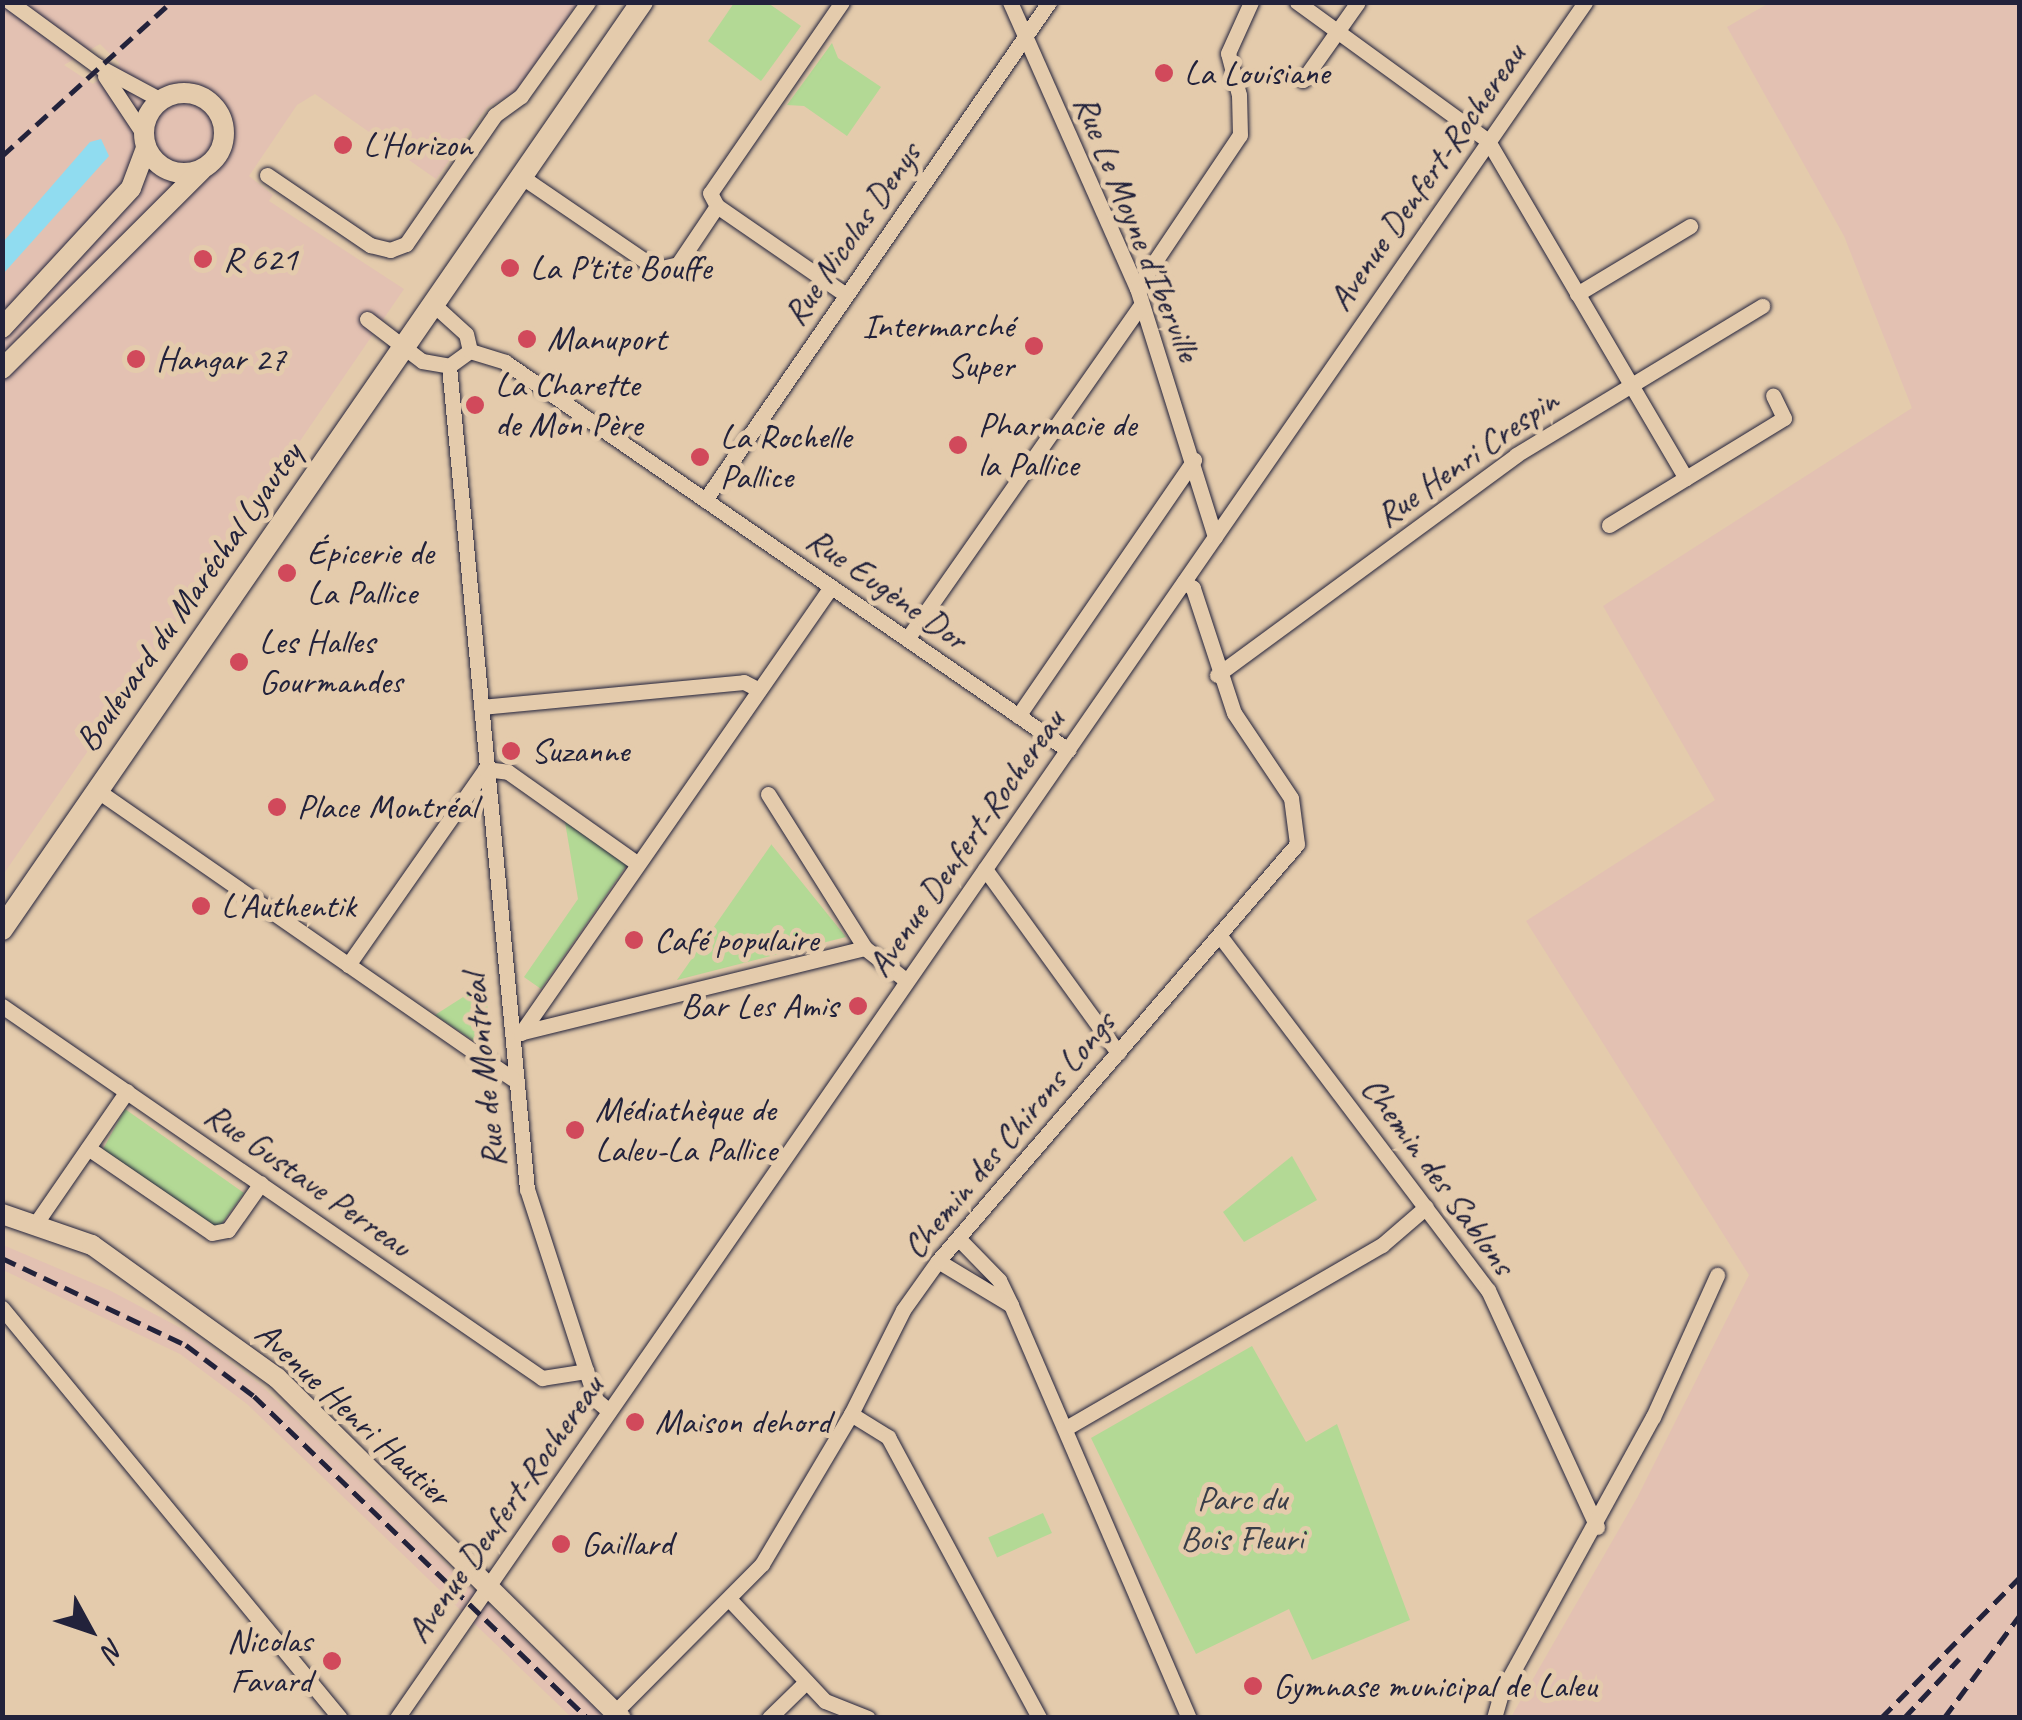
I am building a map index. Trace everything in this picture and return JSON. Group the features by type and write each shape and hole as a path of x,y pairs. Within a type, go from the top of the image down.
{"main road":[{"name":"Boulevard du Maréchal Lyautey","path":"2,929 642,2"}],"street":[{"path":"2,369 220,152 220,114 192,93 161,100 96,65 10,2"},
{"path":"267,175 370,245 390,250 406,244 496,115 521,96 588,2"},
{"path":"842,2 710,194 717,206 846,295"},
{"name":"Rue Le Moyne d'Iberville","path":"1010,2 1139,296 1194,460 1215,537"},
{"name":"Rue Nicolas Denys","path":"704,500 1049,2"},
{"path":"907,639 1139,296 1240,135 1228,53 1251,2"},
{"path":"1296,2 1488,142 1686,478"},
{"path":"1304,80 1358,2"},
{"name":"Avenue Denfert-Rochereau","path":"396,1718 1585,2"},
{"path":"96,65 145,142 176,173 202,170"},
{"path":"2,328 131,188 161,100"},
{"path":"522,177 657,269 678,264 717,206"},
{"path":"1577,294 1690,226"},
{"path":"368,318 434,367 449,366 470,351 466,334 434,305"},
{"name":"Rue Henri Crespin","path":"1218,676 1516,456 1762,306"},
{"name":"Rue Eugène Dor","path":"470,351 504,362 1068,750"},
{"name":"Rue de Montréal","path":"449,366 485,769 515,1034 513,1079 527,1189 596,1400 609,1411"},
{"path":"1609,526 1784,418 1773,395"},
{"path":"1018,716 1194,460"},
{"name":"Chemin des Chirons Longs","path":"618,1715 731,1602 762,1564 851,1414 903,1310 938,1261 1288,862 1299,822 1218,676 1193,588 1184,582"},
{"path":"515,1034 831,587"},
{"path":"481,707 744,682 759,690"},
{"path":"348,965 485,769 508,772 638,864"},
{"path":"98,791 513,1079"},
{"path":"768,794 865,948 907,981"},
{"path":"985,868 1118,1053"},
{"name":"Chemin des Sablons","path":"1220,936 1488,1290 1597,1528"},
{"path":"515,1034 865,948"},
{"name":"Rue Gustave Perreau","path":"2,1006 542,1378 586,1371"},
{"path":"36,1223 127,1090"},
{"path":"88,1148 212,1233 228,1230 260,1183"},
{"path":"1066,1428 1382,1246 1426,1208"},
{"name":"Avenue Henri Hautier","path":"2,1214 36,1223 101,1250 277,1378 618,1715"},
{"path":"958,1238 999,1280 1189,1718"},
{"path":"938,1261 1011,1305"},
{"path":"1494,1718 1501,1692 1597,1528 1718,1275"},
{"path":"2,1308 340,1718"},
{"path":"851,1414 888,1437 1038,1718"},
{"path":"731,1602 825,1701 868,1718"},
{"path":"770,1718 806,1682"}],"shaded area":[{"path":"1771,2 2019,3 2019,1717 1511,1717 1637,1498 1749,1275 1526,921 1715,800 1603,606 1912,408 1844,236 1727,27"},
{"path":"3,3 578,3 514,94 487,107 436,179 315,94 297,105 249,176 273,195 269,201 404,289 3,875","holes":["100,44 120,64 93,84 64,65"]},
{"path":"3,1245 109,1290 192,1334 262,1386 604,1717 571,1717 247,1404 180,1354 3,1270"}],"green space":[{"path":"734,3 768,3 801,26 761,81 708,41"},
{"path":"832,43 838,58 881,87 847,136 804,106 787,105"},
{"path":"565,822 627,865 541,989 524,977 578,899"},
{"path":"771,845 846,937 677,980"},
{"path":"485,983 488,1011 492,1053 435,1015"},
{"path":"125,1109 244,1193 220,1226 212,1227 102,1151"},
{"path":"1292,1156 1317,1200 1244,1242 1223,1212"},
{"name":"Parc du Bois Fleuri","path":"1252,1346 1306,1442 1337,1424 1410,1620 1312,1660 1289,1609 1196,1654 1091,1438"},
{"path":"1043,1513 1052,1533 997,1558 988,1537"}],"water":[{"path":"101,139 109,156 3,274 3,242 90,142"}],"railway":[{"path":"2,156 171,2"},
{"path":"2,1258 186,1345 254,1396 587,1718"},
{"path":"1881,1718 2020,1577"},
{"path":"1944,1718 2020,1615"},
{"path":"1904,1718 1959,1659"}],"place":[{"name":"La Louisiane","path":"1164,73"},
{"name":"L'Horizon","path":"343,145"},
{"name":"R 621","path":"203,259"},
{"name":"La P'tite Bouffe","path":"510,268"},
{"name":"Manuport","path":"527,339"},
{"name":"Intermarché Super","path":"1034,346"},
{"name":"Hangar 27","path":"136,359"},
{"name":"La Charette de Mon Père","path":"475,405"},
{"name":"Pharmacie de la Pallice","path":"958,445"},
{"name":"La Rochelle Pallice","path":"700,457"},
{"name":"Épicerie de La Pallice","path":"287,573"},
{"name":"Les Halles Gourmandes","path":"239,662"},
{"name":"Suzanne","path":"511,751"},
{"name":"Place Montréal","path":"277,807"},
{"name":"L'Authentik","path":"201,906"},
{"name":"Café populaire","path":"634,940"},
{"name":"Bar Les Amis","path":"858,1006"},
{"name":"Médiathèque de Laleu-La Pallice","path":"575,1130"},
{"name":"Maison dehord","path":"635,1422"},
{"name":"Gaillard","path":"561,1544"},
{"name":"Nicolas Favard","path":"332,1661"},
{"name":"Gymnase municipal de Laleu","path":"1253,1686"}]}
